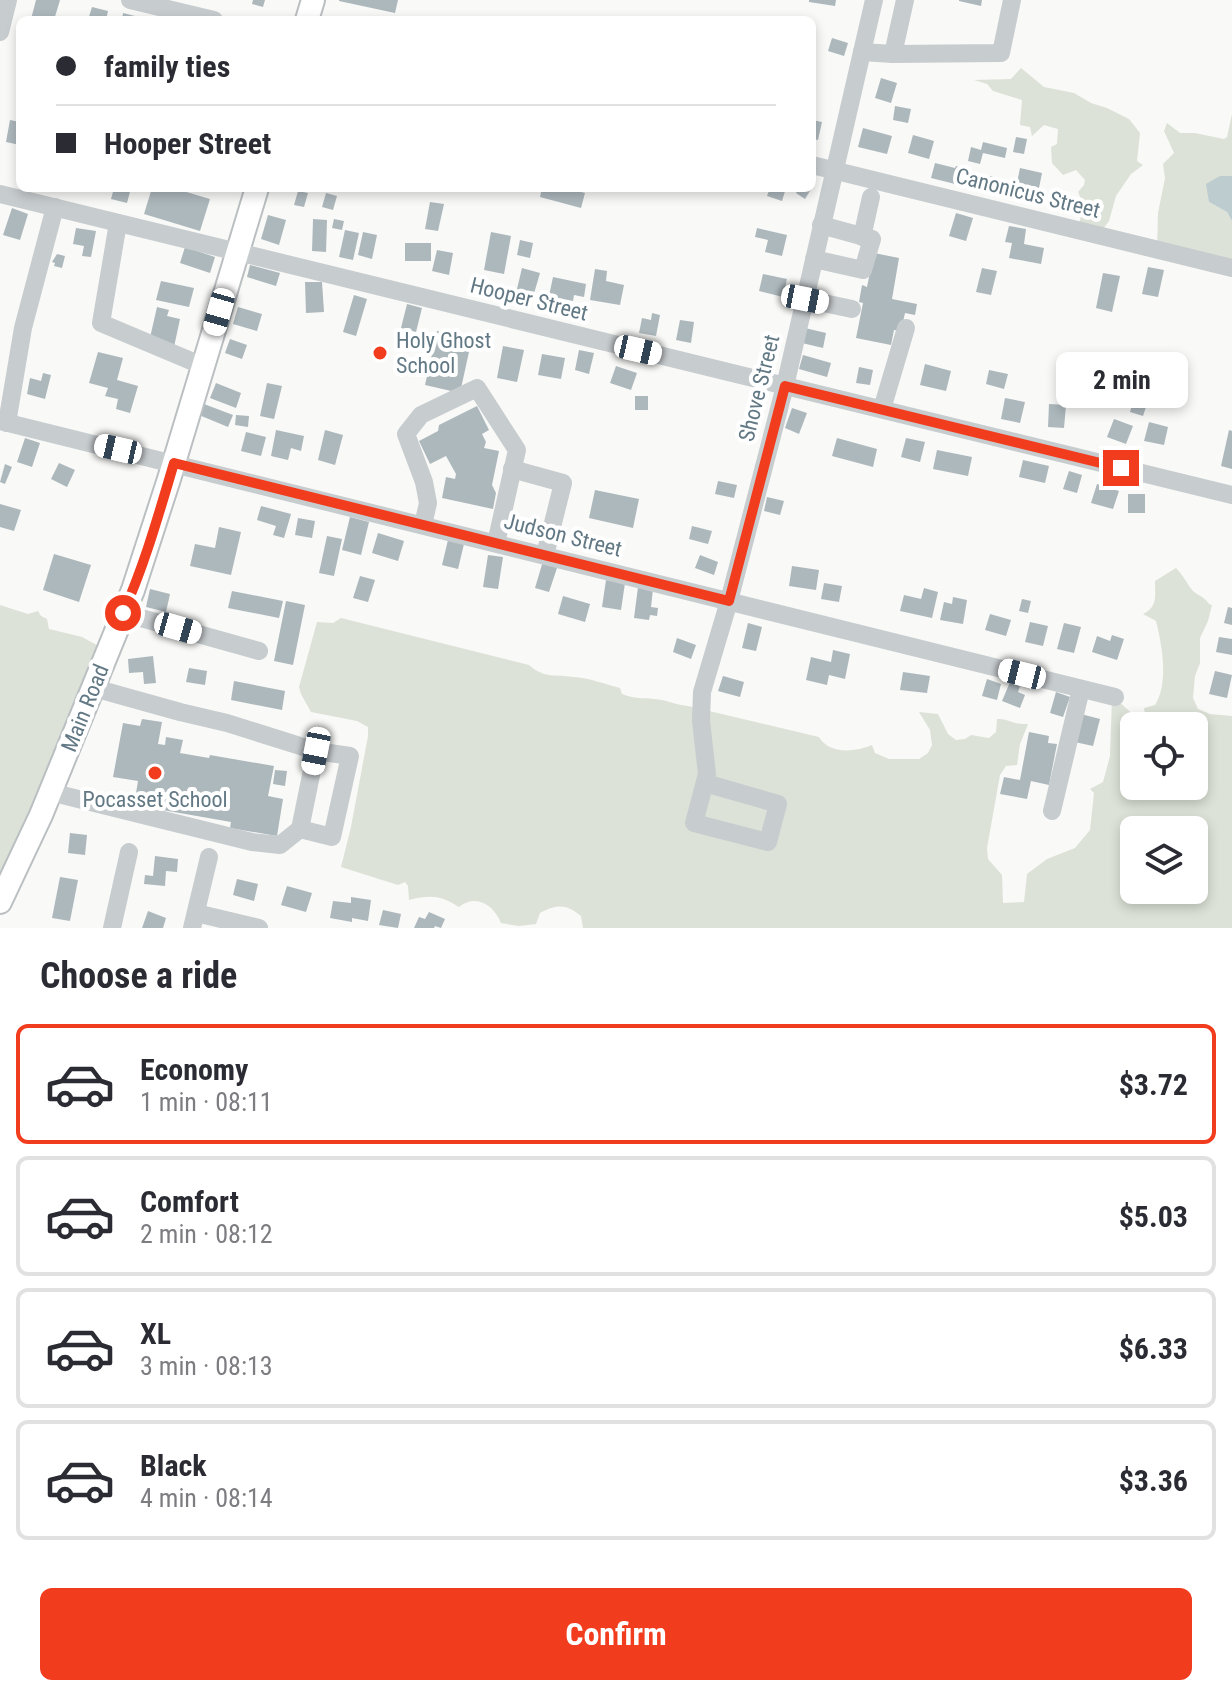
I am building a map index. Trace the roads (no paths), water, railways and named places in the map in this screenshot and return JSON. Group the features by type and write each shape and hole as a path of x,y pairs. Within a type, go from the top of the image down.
{"main road":[{"name":"Main Road","path":"0,902 50,792 133,590 256,192"}],"street":[{"path":"0,32 8,0"},
{"path":"130,0 197,16"},
{"name":"Shove Street","path":"705,783 778,804 768,842 694,823 707,774 701,721 702,692 785,386 874,0"},
{"path":"893,54 905,0"},
{"path":"862,52 1001,53 1012,0"},
{"name":"Canonicus Street","path":"816,166 1232,268"},
{"name":"Hooper Street","path":"0,194 1232,495"},
{"path":"862,237 871,197"},
{"path":"4,422 23,328 55,207"},
{"path":"118,223 101,323 203,366"},
{"path":"814,259 863,270 872,239 821,225"},
{"path":"805,299 852,309"},
{"path":"882,409 906,328"},
{"path":"423,525 428,503 424,482 406,434 421,415 477,388 517,450 496,543"},
{"name":"Judson Street","path":"4,422 1115,697"},
{"path":"512,469 563,483 545,555"},
{"path":"123,613 259,651"},
{"path":"94,688 227,723 316,751 350,756 332,837 300,829"},
{"path":"1052,811 1081,689"},
{"path":"50,792 252,842 280,845 300,829 316,751"},
{"path":"112,928 129,852"},
{"path":"209,857 194,921 259,928"}],"place":[{"name":"Holy Ghost School","path":"380,353"},
{"name":"Pocasset School","path":"155,773"}]}
